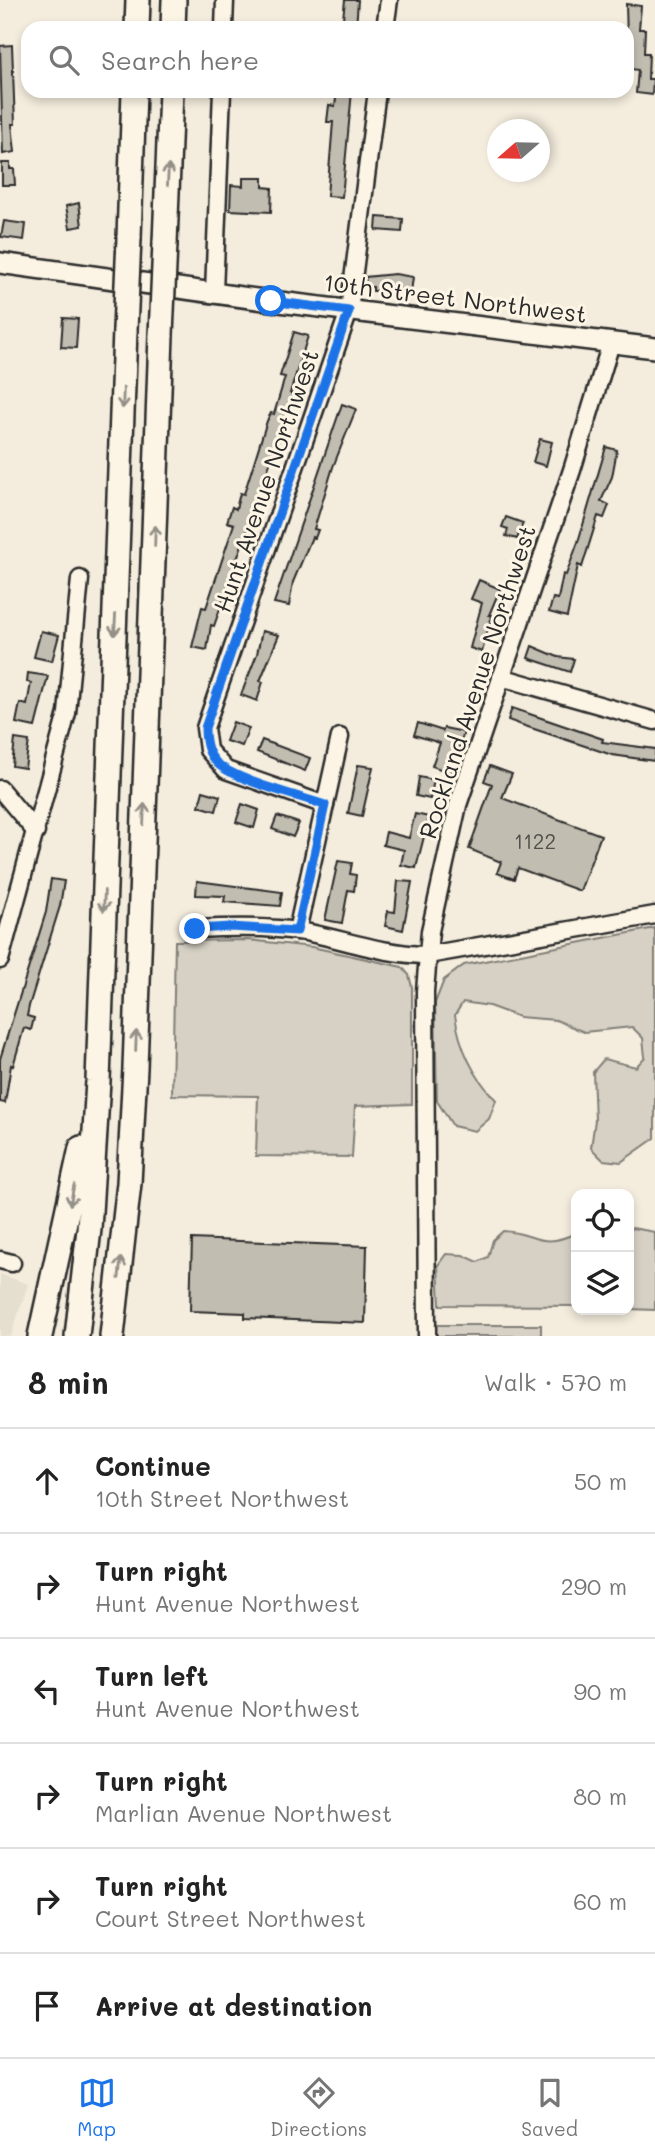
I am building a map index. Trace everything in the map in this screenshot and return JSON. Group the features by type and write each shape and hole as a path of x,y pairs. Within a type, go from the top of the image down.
{"highway":[{"path":"137,21 138,0"},
{"path":"173,21 174,0"},
{"path":"77,1336 88,1240 98,1081 134,98"},
{"path":"112,1336 129,1183 134,1093 171,98"},
{"path":"40,1336 98,1081"}],"main road":[{"name":"10th Street Northwest","path":"0,263 349,311 655,348"}],"street":[{"path":"224,21 225,0"},
{"path":"386,21 389,0"},
{"path":"214,292 222,98"},
{"name":"Hunt Avenue Northwest","path":"325,805 226,770 208,750 205,728 349,311 376,98"},
{"name":"Rockland Avenue Northwest","path":"427,1336 425,991 436,900 458,804 572,470 611,343"},
{"path":"0,960 36,832 72,684 80,579"},
{"path":"501,677 655,721"},
{"path":"297,931 340,737"},
{"path":"0,789 36,832"},
{"path":"195,929 231,927 297,931 401,953 428,955 655,915"}],"shaded area":[{"path":"655,928 655,1138 621,1162 603,1160 591,1148 595,1120 593,1072 604,1059 636,1067 645,1057 643,1038 632,1027 584,1032 556,1020 519,1017 489,1006 463,1002 455,1015 460,1039 474,1071 496,1100 489,1119 475,1131 453,1126 437,1101 435,1003 444,980 464,965"},
{"path":"248,940 312,947 402,967 409,975 412,987 412,1104 355,1106 352,1157 256,1156 258,1096 172,1095 175,941"},
{"path":"634,1228 655,1232 655,1310 634,1309"},
{"path":"503,1231 546,1240 571,1235 571,1306 440,1305 438,1265 446,1254 463,1255 478,1262 488,1257 493,1240"},
{"path":"0,1274 28,1284 11,1336 0,1336"},
{"path":"436,1325 541,1325 541,1336 436,1336"}],"building":[{"path":"345,0 358,0 356,21 343,21"},
{"path":"626,4 641,6 639,29 645,29 644,53 649,53 648,79 653,79 652,95 636,93 638,70 634,69 634,21 626,21"},
{"path":"12,45 15,124 12,124 15,152 3,154 0,46"},
{"path":"336,98 351,98 342,197 327,196 333,122 327,122 329,105 335,106"},
{"path":"2,163 10,163 10,169 14,169 15,185 2,185"},
{"path":"243,178 263,178 263,187 272,188 271,212 230,210 231,185 243,186"},
{"path":"79,203 82,226 70,228 66,206"},
{"path":"377,217 403,219 402,232 376,230"},
{"path":"4,221 26,224 24,240 1,237"},
{"path":"395,274 413,277 411,292 385,288 385,291 373,291 373,287 366,287 365,277"},
{"path":"63,318 78,319 76,348 61,347"},
{"path":"294,332 308,336 290,393 293,394 288,411 214,626 211,625 207,650 192,647 202,607 206,608 234,524 227,522 232,507 236,509 240,493 244,494 267,421 271,413 274,414 285,377 280,376"},
{"path":"342,404 356,409 333,467 314,529 318,530 315,538 312,537 293,582 289,606 274,603"},
{"path":"540,439 552,442 546,466 533,462"},
{"path":"606,447 617,450 612,477 601,501 609,505 604,518 598,516 582,567 578,565 567,617 549,612 553,598 558,599 563,574 566,575 578,542"},
{"path":"506,517 523,523 517,539 506,536 508,529 502,527"},
{"path":"479,580 500,589 489,615 492,615 482,652 470,648 482,603 471,599"},
{"path":"41,631 59,635 52,661 34,657"},
{"path":"262,631 279,635 260,681 263,682 257,701 241,695 257,654"},
{"path":"532,646 558,657 574,659 570,672 528,658"},
{"path":"28,673 48,676 35,727 16,723 20,703 27,705 31,683 27,682"},
{"path":"512,708 603,739 602,742 655,749 655,761 612,755 508,720"},
{"path":"233,722 249,728 242,746 226,741"},
{"path":"418,723 443,731 444,728 464,732 451,773 432,766 440,743 414,735"},
{"path":"15,739 29,741 25,768 12,766"},
{"path":"262,740 310,758 305,771 257,752"},
{"path":"358,765 373,767 362,816 348,813"},
{"path":"490,766 512,774 502,798 601,835 580,891 518,868 514,879 497,873 501,862 469,849 492,784 484,781"},
{"path":"419,777 434,780 430,799 416,796"},
{"path":"203,791 220,796 216,811 199,806"},
{"path":"242,804 259,810 254,828 236,822"},
{"path":"415,814 429,817 416,868 401,865 404,850 383,845 386,832 409,838"},
{"path":"277,816 299,823 293,837 272,829"},
{"path":"338,861 352,863 350,874 356,875 354,891 348,890 342,923 325,920"},
{"path":"51,879 64,881 60,906 29,1006 27,1016 34,1018 31,1030 24,1028 13,1066 11,1065 5,1103 0,1102 0,1059 46,912"},
{"path":"197,881 282,892 280,906 224,902 225,896 196,895"},
{"path":"398,881 412,882 403,930 385,926 388,911 395,912"},
{"path":"192,1239 367,1246 365,1323 245,1318 245,1313 190,1311"}],"route":[{"path":"195,929 231,927 297,931 325,805 226,770 212,758 205,740 205,728 237,642 349,311 271,301"}]}
